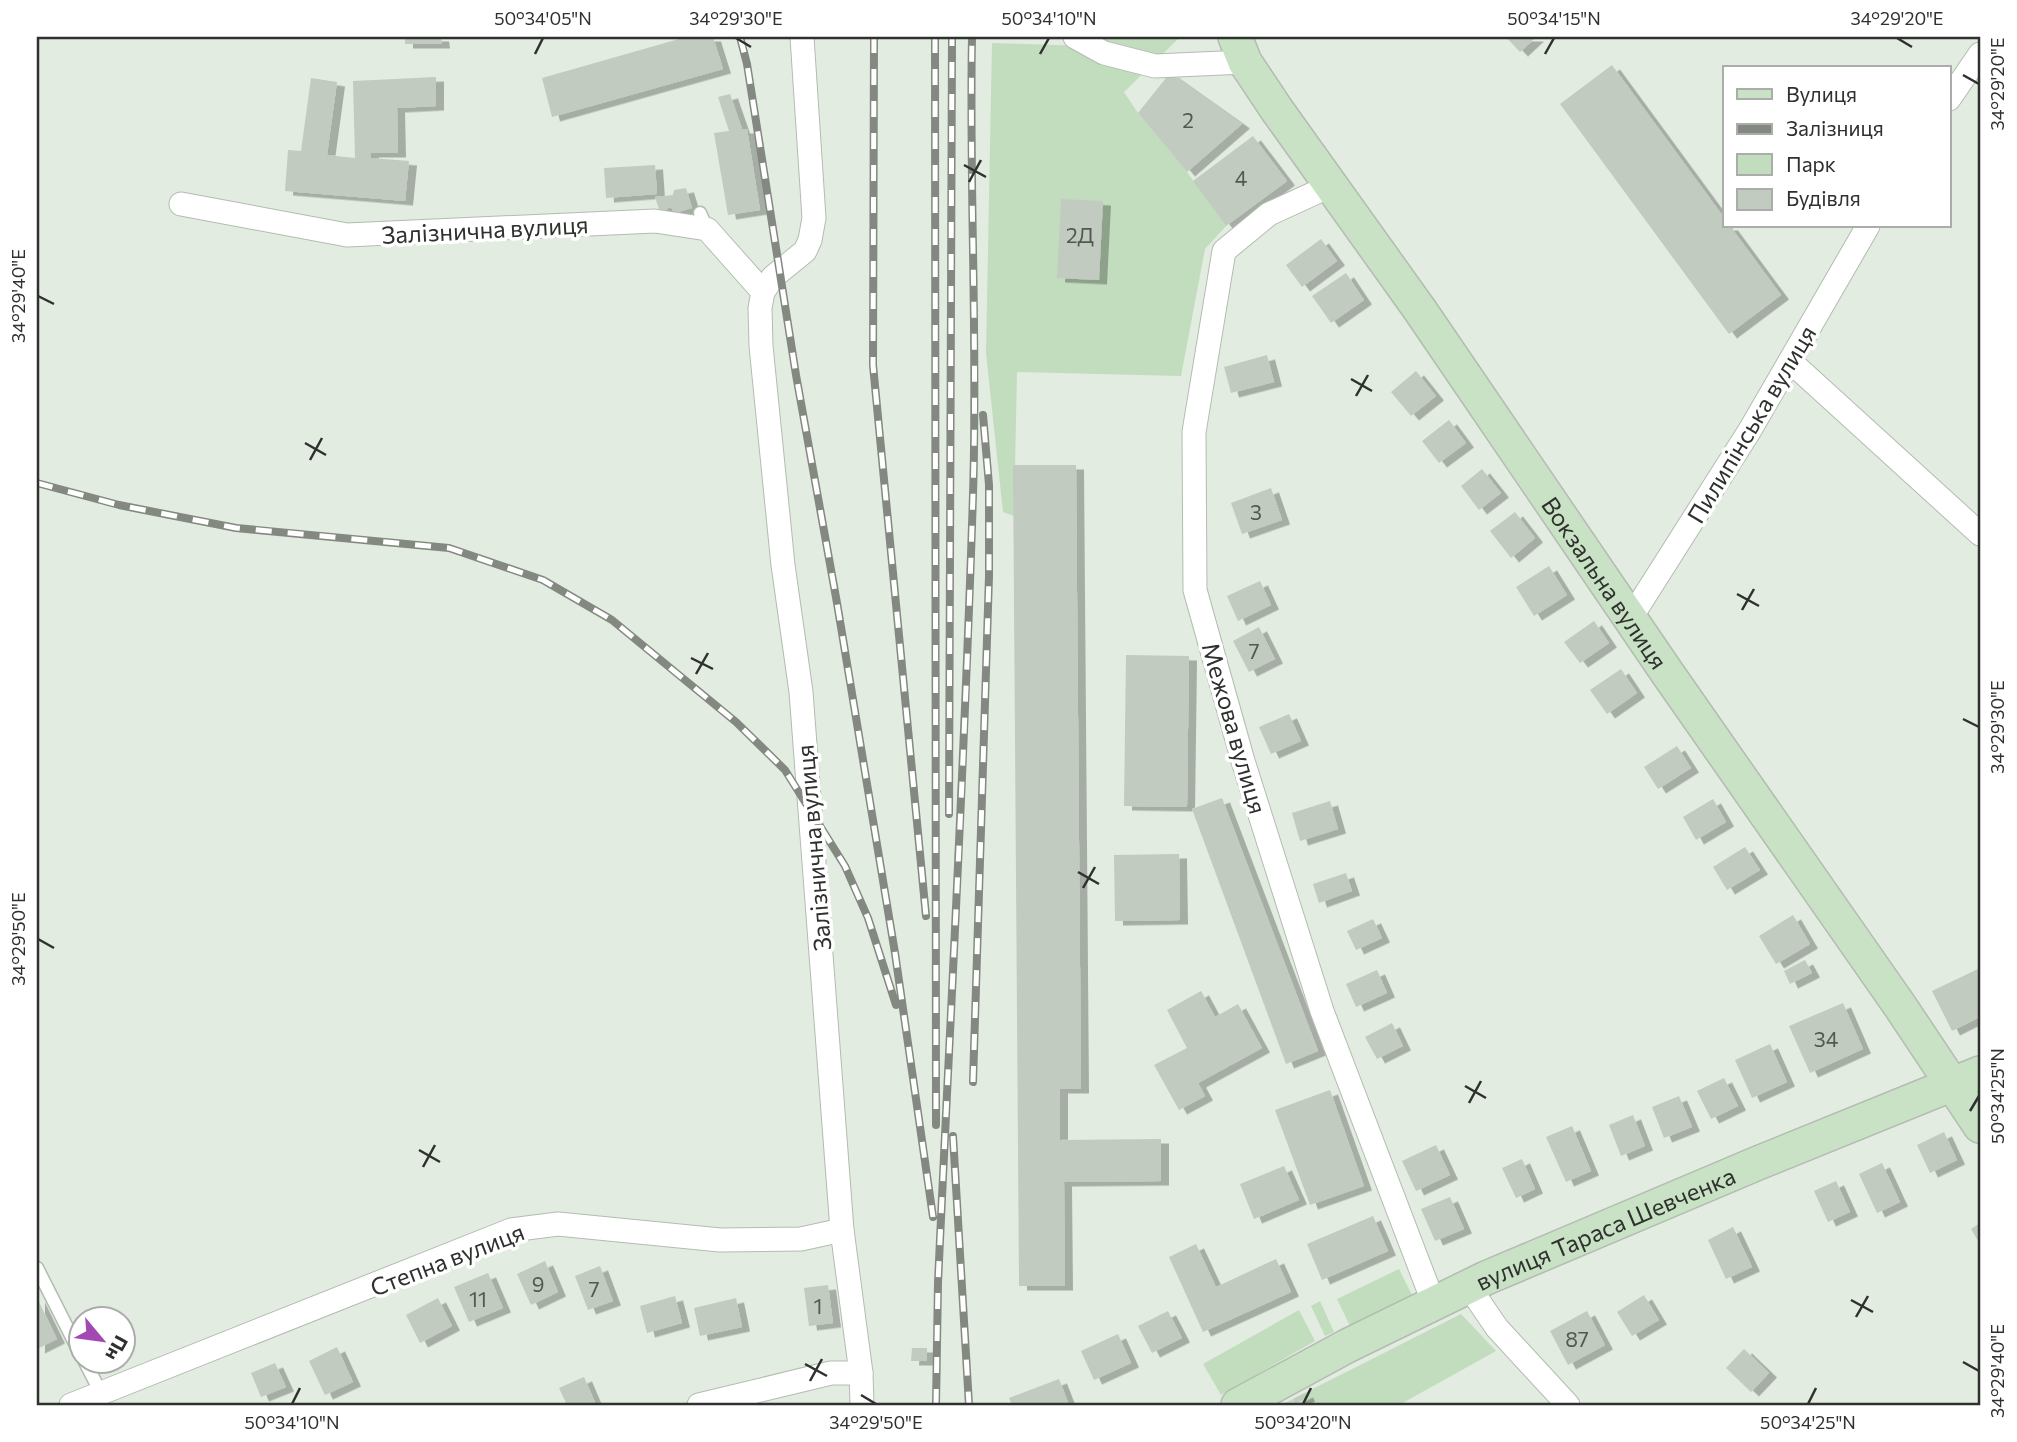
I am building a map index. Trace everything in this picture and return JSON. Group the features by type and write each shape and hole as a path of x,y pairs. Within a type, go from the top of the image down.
{"main road":[{"name":"Вокзальна вулиця","path":"1240,49 1330,186 1420,310 1630,619 1892,994 1966,1079 1980,1126"},
{"name":"вулиця Тараса Шевченка","path":"1238,1405 1347,1346 1469,1287 1746,1168 1966,1079"}],"street":[{"path":"763,292 773,277 805,251 814,218 802,37"},
{"path":"1075,37 1104,52 1155,66 1240,49"},
{"path":"1951,96 1980,54"},
{"name":"Межова вулиця","path":"1330,186 1269,214 1224,251 1194,432 1195,590 1243,761 1322,1011 1434,1304"},
{"name":"Залізнична вулиця","path":"181,205 347,235 704,221 763,292 760,307 761,346 783,565 801,692 842,1230 861,1373 862,1405"},
{"name":"Пилипінська вулиця","path":"1630,619 1742,442 1867,228"},
{"path":"1790,361 1980,534"},
{"name":"Степна вулиця","path":"71,1405 511,1230 558,1224 720,1240 801,1238 842,1230"},
{"path":"1469,1287 1497,1328 1568,1405"},
{"path":"699,1405 831,1373 861,1373"}],"lane":[{"path":"37,1268 66,1325"},
{"path":"92,1376 101,1393"}],"green space":[{"path":"1082,37 1180,37 1124,92 1226,226 1205,249 1181,376 1017,372 1014,516 1003,512 986,353 992,43 1090,46"},
{"path":"1399,1269 1412,1295 1350,1326 1337,1299"},
{"path":"1320,1301 1334,1332 1325,1336 1311,1306"},
{"path":"1299,1310 1315,1341 1221,1395 1203,1364"},
{"path":"1461,1314 1496,1351 1399,1405 1281,1405"}],"building":[{"path":"405,37 441,37 442,44 405,44"},
{"path":"686,37 713,37 723,69 552,117 542,78"},
{"path":"1506,37 1536,37 1520,52"},
{"path":"1612,65 1723,216 1723,228 1731,228 1781,295 1729,334 1560,104"},
{"path":"1170,73 1242,124 1187,172 1138,113"},
{"path":"436,77 436,106 397,108 398,153 371,153 371,158 409,161 405,201 285,191 288,150 301,151 311,78 337,82 327,155 355,158 353,81"},
{"path":"730,94 742,129 747,129 760,210 728,215 714,133 729,131 718,97"},
{"path":"1253,136 1287,181 1226,226 1193,181"},
{"path":"655,165 657,194 606,198 604,168"},
{"path":"686,188 692,208 674,213 671,207 660,212 655,197 673,195 674,190"},
{"path":"1061,199 1103,201 1099,280 1057,278"},
{"path":"1321,239 1337,261 1302,287 1286,265"},
{"path":"1346,273 1364,300 1331,323 1312,296"},
{"path":"1267,355 1274,382 1231,393 1224,367"},
{"path":"1416,371 1436,396 1411,416 1391,392"},
{"path":"1449,420 1466,443 1439,463 1422,441"},
{"path":"1013,465 1076,465 1081,1089 1060,1089 1060,1140 1161,1139 1161,1181 1064,1182 1065,1286 1019,1286"},
{"path":"1482,469 1501,493 1479,510 1461,486"},
{"path":"1271,488 1282,520 1242,534 1231,503"},
{"path":"1515,512 1535,538 1511,558 1490,531"},
{"path":"1549,566 1567,595 1534,616 1516,587"},
{"path":"1260,581 1271,605 1238,621 1227,596"},
{"path":"1594,621 1609,643 1580,663 1564,642"},
{"path":"1259,627 1275,659 1249,672 1233,641"},
{"path":"1126,655 1189,656 1187,807 1124,806"},
{"path":"1621,669 1637,693 1607,714 1590,690"},
{"path":"1289,714 1301,741 1271,754 1259,727"},
{"path":"1677,746 1691,768 1658,789 1644,767"},
{"path":"1222,798 1318,1051 1286,1064 1192,809"},
{"path":"1713,799 1726,822 1696,840 1683,817"},
{"path":"1330,801 1338,829 1300,841 1292,813"},
{"path":"1745,847 1760,870 1727,890 1713,867"},
{"path":"1179,854 1180,920 1115,921 1114,855"},
{"path":"1346,873 1352,891 1319,903 1313,884"},
{"path":"1793,915 1810,944 1776,964 1759,936"},
{"path":"1373,919 1382,938 1356,950 1347,931"},
{"path":"1805,960 1812,973 1790,984 1784,971"},
{"path":"1980,968 1980,1017 1952,1031 1932,991"},
{"path":"1377,970 1387,993 1356,1007 1346,984"},
{"path":"1201,991 1215,1017 1238,1004 1262,1048 1198,1083 1205,1096 1179,1110 1154,1065 1187,1048 1167,1010"},
{"path":"1843,1003 1863,1049 1810,1073 1789,1026"},
{"path":"1392,1023 1403,1046 1377,1059 1365,1037"},
{"path":"1770,1044 1787,1082 1752,1098 1735,1060"},
{"path":"1724,1078 1738,1106 1711,1119 1697,1091"},
{"path":"1330,1090 1364,1186 1310,1205 1275,1110"},
{"path":"1679,1096 1692,1127 1664,1138 1652,1107"},
{"path":"1633,1115 1645,1146 1621,1156 1609,1125"},
{"path":"1572,1126 1591,1171 1566,1182 1546,1137"},
{"path":"1944,1132 1957,1160 1930,1173 1917,1145"},
{"path":"1436,1145 1450,1175 1416,1191 1402,1161"},
{"path":"1522,1159 1535,1189 1516,1198 1502,1168"},
{"path":"1882,1163 1900,1202 1877,1213 1859,1174"},
{"path":"1284,1166 1299,1200 1254,1219 1240,1184"},
{"path":"1836,1181 1850,1212 1828,1222 1814,1191"},
{"path":"1450,1197 1464,1229 1435,1241 1421,1209"},
{"path":"1373,1216 1388,1251 1322,1280 1307,1244"},
{"path":"1980,1223 1980,1244 1971,1229"},
{"path":"1733,1227 1752,1267 1726,1279 1708,1240"},
{"path":"1196,1244 1216,1287 1276,1259 1291,1292 1203,1332 1169,1257"},
{"path":"545,1261 558,1292 531,1305 517,1274"},
{"path":"600,1266 613,1301 588,1310 575,1276"},
{"path":"488,1273 503,1308 469,1322 454,1287"},
{"path":"828,1285 833,1323 809,1326 804,1288"},
{"path":"1644,1295 1659,1320 1632,1336 1617,1312"},
{"path":"675,1296 682,1323 647,1333 640,1306"},
{"path":"37,1298 57,1339 37,1349"},
{"path":"438,1298 452,1326 420,1343 406,1315"},
{"path":"736,1298 742,1327 700,1336 694,1308"},
{"path":"1168,1311 1182,1338 1152,1353 1138,1326"},
{"path":"1587,1311 1605,1345 1568,1365 1550,1331"},
{"path":"1118,1334 1131,1363 1094,1380 1081,1351"},
{"path":"337,1347 353,1382 325,1395 309,1361"},
{"path":"912,1348 927,1348 927,1361 911,1361"},
{"path":"1744,1349 1769,1373 1751,1392 1726,1368"},
{"path":"275,1363 286,1387 261,1397 251,1373"},
{"path":"584,1377 596,1405 567,1405 559,1388"},
{"path":"1059,1379 1069,1405 1012,1405 1009,1398"},
{"path":"1305,1393 1307,1397 1295,1404 1293,1399"}],"railway":[{"path":"740,37 747,64 796,375 895,953 933,1217"},
{"path":"874,37 873,365 926,916"},
{"path":"935,37 936,1125"},
{"path":"949,814 952,37"},
{"path":"936,1405 938,1283 962,790 973,494 975,380 972,37"},
{"path":"973,1082 989,576 989,485 983,415"},
{"path":"37,483 119,505 236,528 449,548 543,580 612,620 736,722 785,770 845,866 868,918 896,1005"},
{"path":"953,1136 969,1405"}]}
